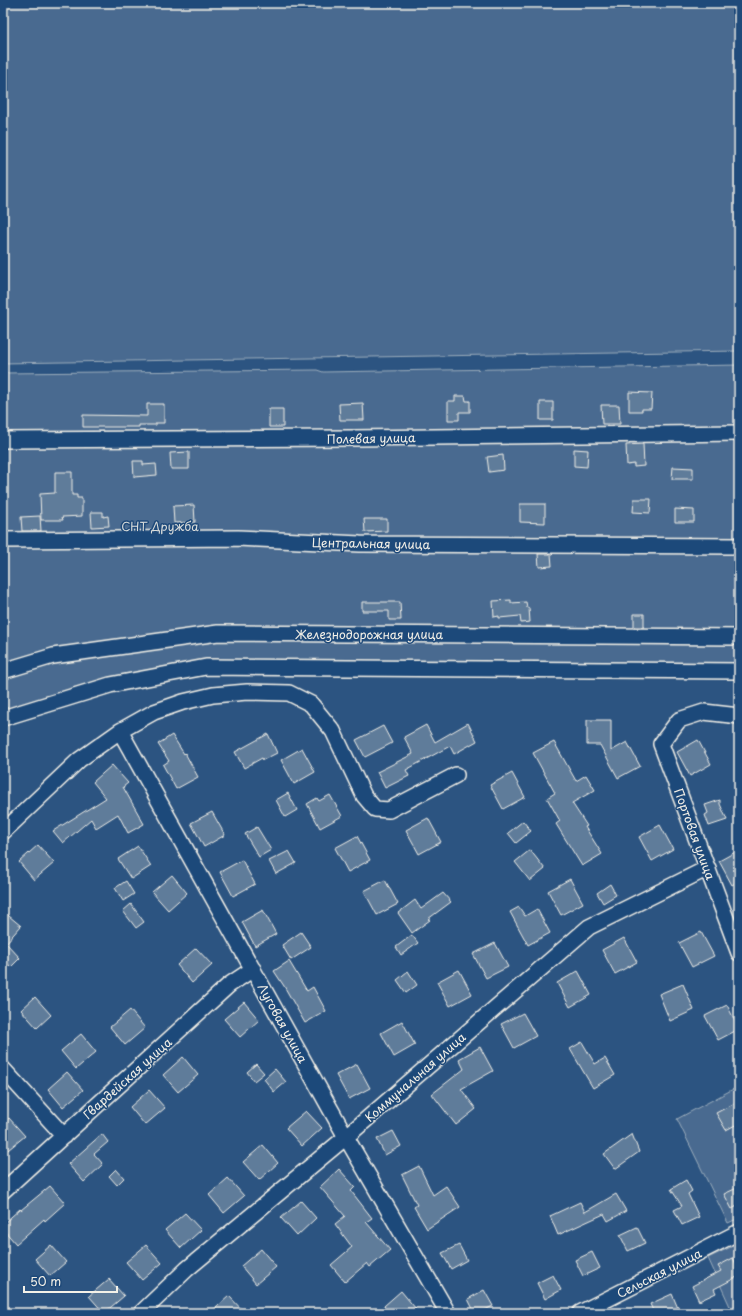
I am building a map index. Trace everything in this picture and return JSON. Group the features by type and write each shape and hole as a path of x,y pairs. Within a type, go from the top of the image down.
{"street":[{"name":"Полевая улица","path":"3,440 354,438 739,433"},
{"name":"Центральная улица","path":"3,540 238,538 360,544 739,546"},
{"name":"Железнодорожная улица","path":"3,671 53,656 218,633 739,637"},
{"path":"3,718 110,685 206,667 739,671"},
{"path":"3,832 79,760 120,731 154,712 183,702 212,695 248,692 289,693 312,704 333,731 364,796 375,808 389,810 456,775"},
{"name":"Портовая улица","path":"739,716 704,712 679,720 661,744 739,953"},
{"name":"Луговая улица","path":"120,731 346,1137 448,1313"},
{"name":"Коммунальная улица","path":"142,1313 187,1269 346,1137 589,927 708,868"},
{"name":"Гвардейская улица","path":"3,1191 229,984 253,969"},
{"path":"3,1069 64,1136"},
{"name":"Сельская улица","path":"580,1313 739,1232"}],"green space":[{"path":"3,3 739,3 739,351 3,363"},
{"name":"СНТ Дружба","path":"739,365 739,671 244,671 176,677 95,692 3,718 3,373 317,370 323,372"},
{"path":"739,1086 739,1218 728,1223 677,1119"},
{"path":"735,1245 739,1254 739,1313 733,1313 708,1258"}],"building":[{"path":"629,392 652,393 651,409 629,411"},
{"path":"455,396 465,396 466,401 470,401 470,412 459,412 459,420 448,420 448,401 455,401"},
{"path":"540,402 553,402 553,420 540,420"},
{"path":"363,403 364,420 340,420 339,404"},
{"path":"147,404 164,404 164,423 156,423 156,425 139,425 139,427 83,427 83,415 147,416"},
{"path":"601,405 619,405 620,424 602,424"},
{"path":"269,409 283,409 283,427 269,427"},
{"path":"643,444 644,466 634,467 634,464 627,465 626,445"},
{"path":"574,449 588,450 587,467 574,466"},
{"path":"189,452 189,469 171,469 170,453"},
{"path":"503,455 504,470 489,472 487,457"},
{"path":"133,461 143,461 143,465 156,464 157,475 134,477"},
{"path":"673,467 693,468 693,479 672,479"},
{"path":"55,472 72,472 72,495 77,495 77,498 82,498 82,516 62,517 63,520 41,520 40,494 55,493"},
{"path":"634,499 651,499 650,513 633,512"},
{"path":"520,504 545,504 545,523 520,522"},
{"path":"194,505 195,522 174,523 173,506"},
{"path":"675,509 694,510 694,522 675,522"},
{"path":"91,512 103,512 103,517 108,516 109,526 92,527"},
{"path":"40,516 41,531 22,531 21,517"},
{"path":"364,519 387,519 387,531 365,532"},
{"path":"538,554 551,554 552,566 539,567"},
{"path":"511,600 511,603 526,602 527,608 529,608 530,622 521,623 520,616 494,617 493,601"},
{"path":"362,602 400,602 401,620 389,620 389,611 362,611"},
{"path":"634,614 644,614 644,627 634,627"},
{"path":"587,720 611,720 611,751 627,742 640,766 618,778 600,745 587,745"},
{"path":"468,723 477,741 454,754 450,746 406,770 409,776 385,788 377,772 413,754 404,737 426,725 435,742"},
{"path":"383,726 392,743 365,757 356,740"},
{"path":"268,734 277,753 263,760 262,758 244,768 235,752"},
{"path":"172,735 184,754 185,753 198,777 176,789 163,765 169,761 158,744"},
{"path":"698,740 711,764 690,776 677,752"},
{"path":"554,742 576,781 586,775 595,790 572,803 587,826 585,827 602,854 582,866 556,824 560,821 547,798 555,793 533,753"},
{"path":"302,748 315,772 294,784 281,760"},
{"path":"112,765 128,783 123,787 144,824 128,833 118,814 96,828 91,819 63,843 53,831 106,798 93,782"},
{"path":"512,773 525,797 503,809 490,785"},
{"path":"288,793 297,810 285,817 276,800"},
{"path":"330,795 342,816 320,828 307,804 317,798 319,801"},
{"path":"720,800 720,804 727,820 709,826 705,815 708,813 705,805"},
{"path":"212,812 225,835 204,847 191,823"},
{"path":"428,818 441,842 419,854 406,830"},
{"path":"523,821 531,831 516,843 508,833"},
{"path":"660,825 673,849 652,861 639,837"},
{"path":"257,827 271,850 259,857 245,834"},
{"path":"357,836 370,860 348,872 335,848"},
{"path":"38,845 54,863 34,880 19,862"},
{"path":"138,846 151,866 131,879 118,859"},
{"path":"530,850 545,869 530,881 515,862"},
{"path":"739,850 739,881 732,885 719,861"},
{"path":"289,851 296,863 276,874 269,861"},
{"path":"242,860 255,884 233,896 220,872"},
{"path":"172,875 187,893 168,910 152,892"},
{"path":"570,879 583,903 561,915 548,891"},
{"path":"385,880 398,904 377,915 364,891"},
{"path":"126,881 134,894 123,901 115,888"},
{"path":"610,884 616,895 603,903 597,893"},
{"path":"443,893 451,902 412,933 398,913 415,900 421,909"},
{"path":"131,904 144,922 136,928 123,911"},
{"path":"519,907 525,916 537,909 550,933 528,945 510,912"},
{"path":"263,910 276,934 255,946 242,922"},
{"path":"3,911 21,926 6,943 20,958 11,967 3,959"},
{"path":"301,932 311,947 291,960 282,945"},
{"path":"701,932 714,956 692,967 679,943"},
{"path":"412,935 418,943 401,955 396,947"},
{"path":"624,938 637,962 615,974 602,950"},
{"path":"495,943 508,967 486,978 473,954"},
{"path":"196,948 212,965 192,983 177,965"},
{"path":"289,961 307,991 313,987 326,1011 305,1023 274,971"},
{"path":"459,970 472,994 450,1006 437,982"},
{"path":"408,971 417,985 406,993 397,980"},
{"path":"578,971 591,995 570,1007 557,983"},
{"path":"683,984 694,1010 670,1021 659,994"},
{"path":"35,997 51,1015 37,1028 21,1010"},
{"path":"244,1002 259,1020 240,1037 224,1019"},
{"path":"727,1005 739,1029 718,1040 705,1016"},
{"path":"130,1010 145,1028 125,1045 110,1027"},
{"path":"523,1013 536,1036 514,1048 501,1024"},
{"path":"402,1021 415,1045 394,1057 381,1033"},
{"path":"81,1034 96,1052 76,1069 61,1051"},
{"path":"582,1042 595,1064 605,1058 615,1075 593,1088 570,1049"},
{"path":"480,1047 493,1071 461,1089 476,1109 456,1125 432,1094 464,1069 459,1059"},
{"path":"183,1057 198,1075 178,1092 163,1075"},
{"path":"256,1064 264,1073 254,1081 247,1072"},
{"path":"357,1064 370,1088 349,1099 336,1075"},
{"path":"275,1069 286,1082 274,1092 264,1079"},
{"path":"67,1072 83,1090 63,1107 48,1089"},
{"path":"149,1090 165,1108 145,1125 130,1107"},
{"path":"739,1101 739,1123 726,1130 716,1113"},
{"path":"306,1111 322,1128 302,1146 286,1128"},
{"path":"9,1118 25,1136 3,1154 3,1123"},
{"path":"393,1131 401,1146 385,1155 377,1139"},
{"path":"102,1134 108,1142 94,1154 103,1164 84,1182 68,1164"},
{"path":"632,1134 639,1152 615,1169 604,1154"},
{"path":"263,1145 278,1163 259,1180 243,1162"},
{"path":"419,1166 433,1195 446,1186 460,1207 427,1229 414,1207 417,1205 402,1175"},
{"path":"116,1169 124,1178 117,1185 109,1176"},
{"path":"339,1169 355,1187 351,1191 372,1218 366,1222 390,1250 370,1267 367,1263 345,1282 331,1265 352,1247 335,1224 345,1216 320,1187"},
{"path":"228,1178 244,1196 224,1213 209,1195"},
{"path":"686,1180 692,1191 688,1194 699,1217 682,1225 674,1210 682,1206 671,1189"},
{"path":"50,1186 65,1203 45,1221 44,1219 16,1244 3,1229 3,1224"},
{"path":"739,1187 739,1205 732,1209 724,1194"},
{"path":"616,1194 626,1211 608,1221 604,1214 558,1235 550,1216 580,1202 585,1212"},
{"path":"301,1201 316,1218 297,1236 281,1218"},
{"path":"185,1213 201,1230 181,1248 165,1230"},
{"path":"637,1227 645,1243 628,1251 620,1235"},
{"path":"51,1245 66,1262 50,1276 35,1259"},
{"path":"146,1245 162,1263 142,1280 126,1262"},
{"path":"459,1245 467,1260 451,1269 442,1253"},
{"path":"261,1249 276,1267 256,1284 241,1266"},
{"path":"592,1252 600,1268 583,1276 575,1260"},
{"path":"733,1258 739,1270 739,1276 714,1289 716,1293 699,1301 692,1286 721,1271 718,1266"},
{"path":"553,1275 561,1290 545,1299 537,1283"},
{"path":"109,1279 124,1296 104,1313 89,1296"},
{"path":"484,1290 493,1306 479,1313 475,1313 468,1299"},
{"path":"401,1291 416,1309 411,1313 376,1313"},
{"path":"672,1294 680,1313 654,1313 650,1304"},
{"path":"229,1296 245,1313 210,1313"}]}
